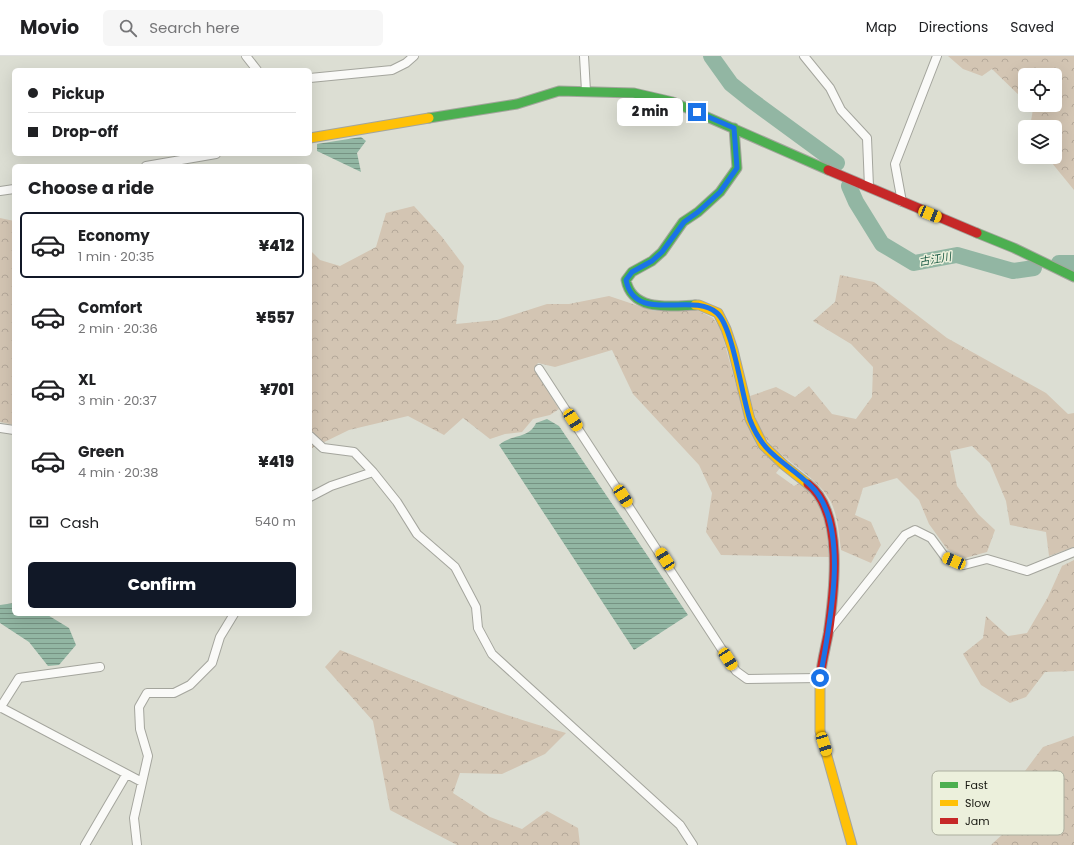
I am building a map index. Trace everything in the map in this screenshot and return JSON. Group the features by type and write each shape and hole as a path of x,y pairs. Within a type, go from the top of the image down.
{"street":[{"path":"246,56 255,68"},
{"path":"312,78 392,70 406,63 414,56"},
{"path":"584,56 586,91"},
{"path":"804,56 830,88 841,110 867,138 869,187"},
{"path":"902,202 895,164 937,56"},
{"path":"312,138 517,104 559,91 634,92 673,102 902,202 1014,248 1074,277"},
{"path":"734,128 737,168 720,192 698,212 684,222 662,252 652,261 632,272 626,280 628,290 638,300 654,306 699,304 718,313 726,329 733,350 750,419 762,445 784,465 811,486 825,505 831,524 835,557 828,633 820,678 820,731 844,811 851,845"},
{"path":"158,164 204,156"},
{"path":"0,191 12,189"},
{"path":"540,369 736,671 747,678 820,678"},
{"path":"0,428 12,430"},
{"path":"312,438 323,448 354,452 373,472 397,502 417,534 455,566 476,607 478,628 492,654 680,825 694,845"},
{"path":"312,496 331,486 373,472"},
{"path":"828,633 905,535 915,530 931,538 945,557 964,565 987,559 1027,571 1074,552"},
{"path":"137,845 134,818 148,756 140,729 139,707 147,693 174,693 190,685 212,663 220,637 233,616"},
{"path":"100,667 19,678 0,707 126,775 142,782"},
{"path":"85,845 126,775"}],"green space":[{"path":"948,56 1074,56 1074,190 1053,164 1062,164 1062,120 1031,120 1032,112 1062,112 1062,68 1018,68 1018,94 992,69 982,76 963,69"},
{"path":"414,206 442,237 464,266 456,324 497,320 547,304 569,304 609,296 654,311 697,310 713,318 721,330 745,418 758,448 780,468 776,473 794,486 801,482 821,507 826,527 829,557 721,555 706,532 712,493 699,465 633,394 612,350 555,367 538,363 534,369 559,409 550,415 533,419 522,432 505,434 490,439 463,418 444,435 408,416 349,430 312,448 312,252 320,260 340,266 376,247 386,213"},
{"path":"0,218 12,221 12,425 0,422"},
{"path":"840,275 874,282 947,338 1046,393 1068,414 1074,413 1074,547 1049,556 1046,532 1010,525 1006,501 990,463 972,446 950,451 957,486 978,514 995,530 987,552 965,558 947,549 929,524 919,500 897,478 863,488 855,515 871,522 881,545 871,563 841,550 837,520 831,502 810,477 784,457 764,436 756,420 750,396 776,387 795,397 809,386 832,414 856,419 872,397 873,367 851,344 813,321 835,302"},
{"path":"1074,560 1074,671 1045,672 1026,697 1010,703 981,685 963,654 983,638 986,616 1008,636 1027,633 1048,597 1062,566"},
{"path":"340,650 423,684 480,705 537,725 566,733 545,754 502,774 460,773 453,793 490,817 522,829 547,811 578,828 580,845 457,845 390,810 373,721 325,667"},
{"path":"1074,736 1074,845 991,845 1002,835 1064,835 1064,771 1025,771 1043,747"}],"shaded area":[{"path":"361,137 366,141 357,153 361,172 317,151 317,144"},
{"path":"547,419 559,426 688,615 634,650 499,445 509,439 529,432 536,423"},
{"path":"12,603 12,616 49,616 69,628 76,645 59,665 48,666 29,642 0,623 0,605"}],"waterway":[{"name":"古江川","path":"711,56 731,84 837,163"},
{"name":"古江川","path":"849,186 856,202 882,244 914,263 957,255 1013,271 1034,268"},
{"name":"古江川","path":"1059,263 1074,263"}],"traffic: fast":[{"path":"429,118 517,104 559,91 634,93 673,102 828,170"},
{"path":"695,305 664,306 644,302 636,298 630,290 626,280 632,272 652,261 662,252 683,222 698,212 720,192 737,168 734,128"},
{"path":"977,233 1014,248 1074,277"}],"traffic: slow":[{"path":"312,138 429,118"},
{"path":"695,305 699,305 718,313 726,329 733,350 750,419 763,445 784,465 808,484"},
{"path":"820,680 820,731 852,845"}],"traffic: jam":[{"path":"828,170 977,233"},
{"path":"808,484 820,497 828,514 832,533 834,555 833,598 820,680"}],"route":[{"path":"697,112 734,128 737,168 720,192 698,212 684,222 662,252 652,261 632,272 626,280 628,290 638,300 654,306 699,304 718,313 726,329 733,350 750,419 762,445 784,465 811,486 825,505 831,524 835,557 828,633 820,678"}]}
